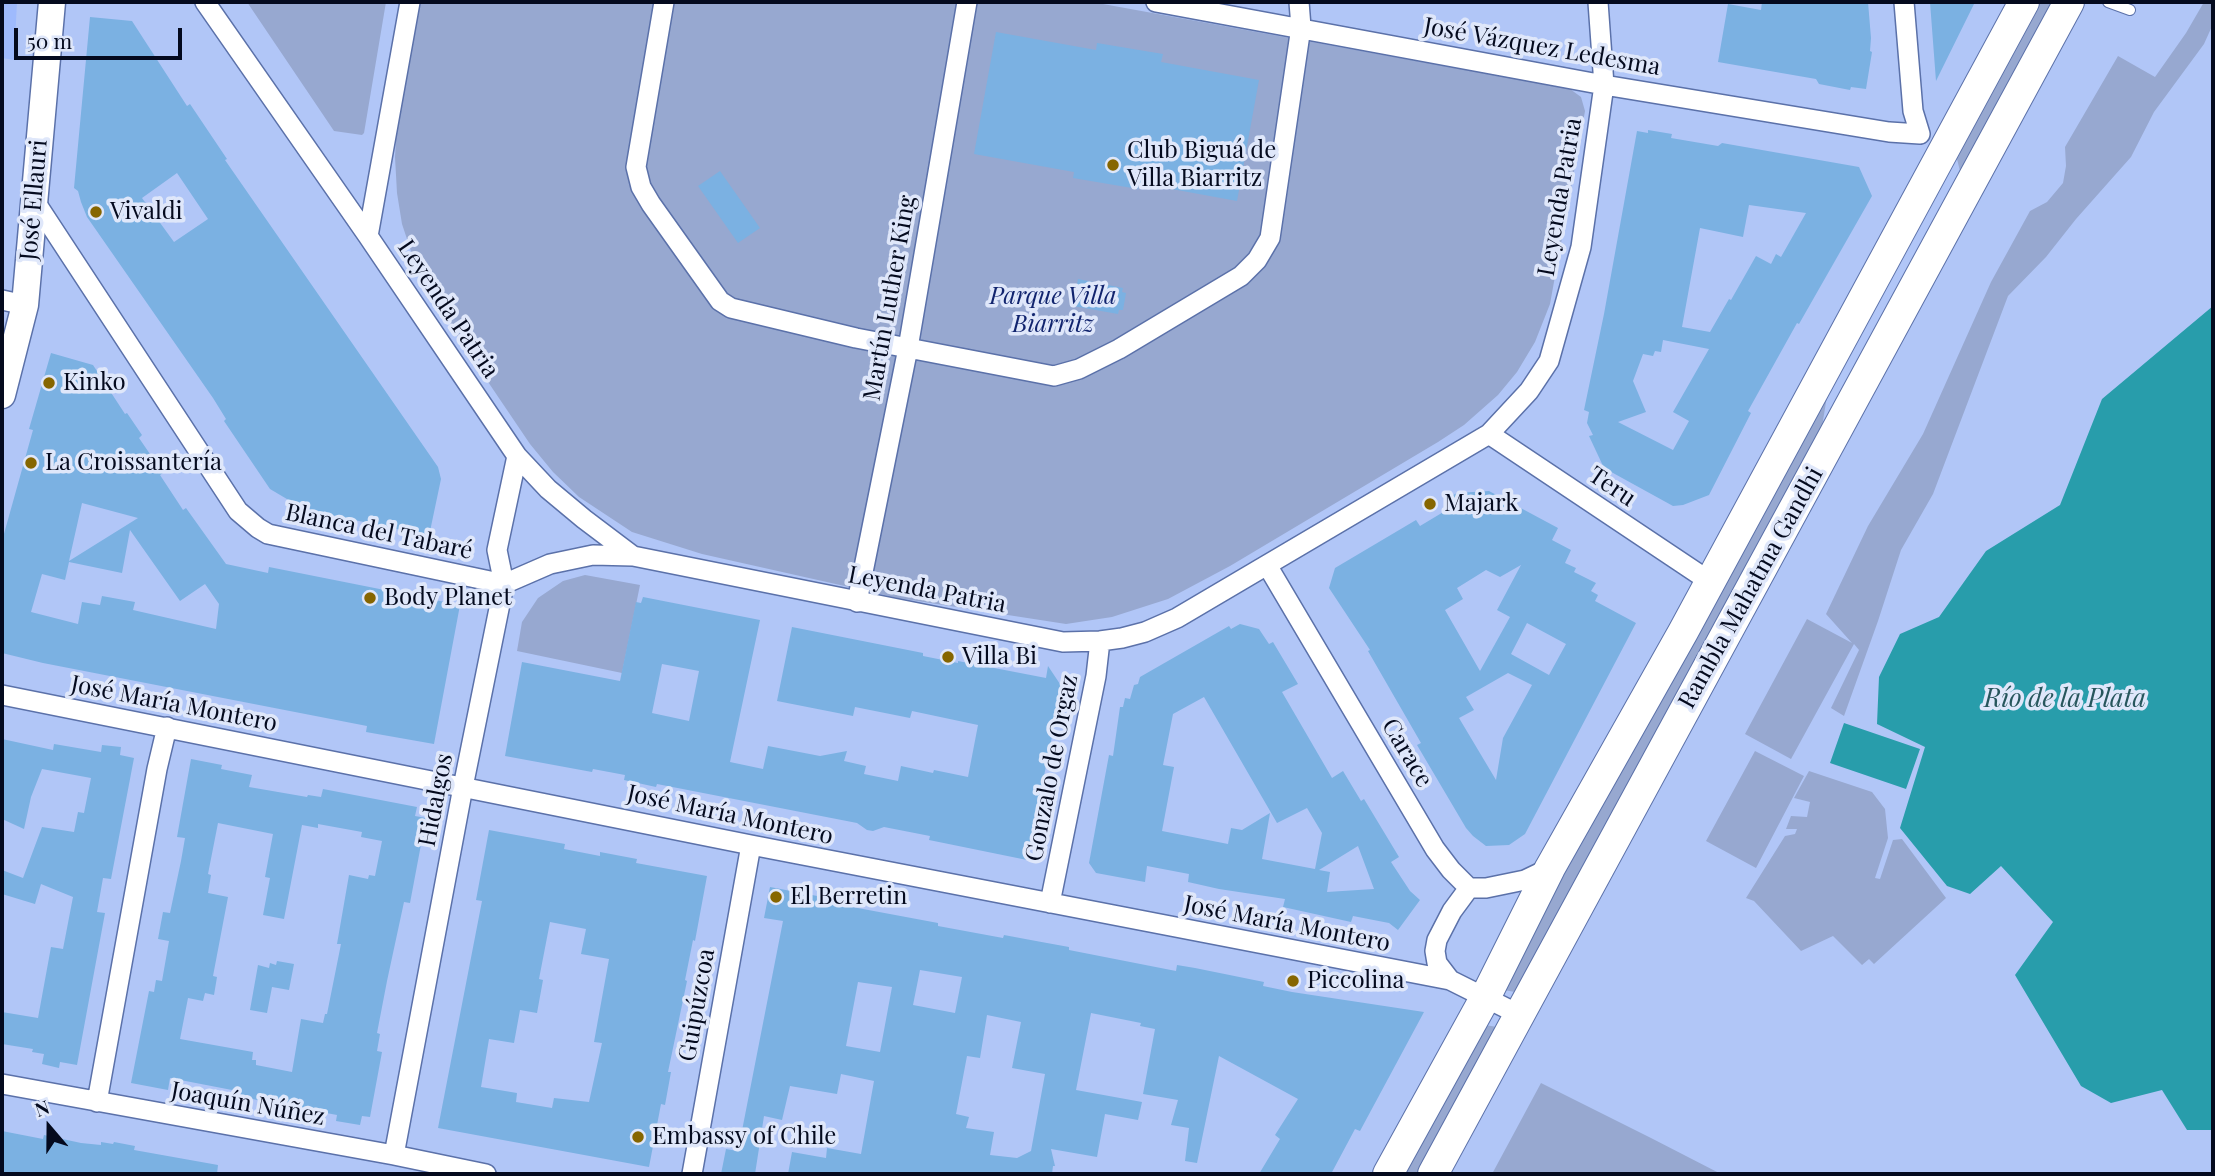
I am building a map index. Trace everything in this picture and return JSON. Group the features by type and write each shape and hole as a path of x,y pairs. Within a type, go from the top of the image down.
{"main road":[{"name":"Rambla Mahatma Gandhi","path":"1388,1174 1485,998 1550,868 1676,643 1931,143 2024,2"},
{"name":"Rambla Mahatma Gandhi","path":"1433,1174 2069,2"},
{"path":"1824,455 1831,413 1838,391 1949,182 1949,162 1931,143"}],"street":[{"name":"José Ellauri","path":"2,395 14,303 34,200 52,2"},
{"name":"Leyenda Patria","path":"205,2 517,456 548,489 633,556 1063,642 1100,641 1145,632 1177,618 1489,433 1529,391 1549,361 1581,247 1604,85 1598,2"},
{"path":"368,236 410,2"},
{"path":"664,2 636,167 641,187 720,301 732,308 856,338 1054,376 1079,369 1119,349 1241,276 1257,260 1270,238 1301,27 1299,2"},
{"name":"Martín Luther King","path":"858,601 908,348 967,2"},
{"name":"José Vázquez Ledesma","path":"1156,2 1604,85 1889,132 1931,143"},
{"path":"1904,2 1913,111 1931,143"},
{"name":"Blanca del Tabaré","path":"34,200 246,520 268,534 504,584"},
{"name":"Teru","path":"1489,433 1709,580"},
{"name":"Hidalgos","path":"394,1155 504,584 498,550 517,456"},
{"path":"504,584 550,564 593,555 633,556"},
{"name":"Carace","path":"1267,565 1435,849 1469,888"},
{"name":"Gonzalo de Orgaz","path":"1050,903 1096,676 1100,641"},
{"name":"José María Montero","path":"2,695 751,845 1450,980 1520,1015"},
{"path":"97,1102 157,769 167,727"},
{"name":"Guipúzcoa","path":"692,1174 751,845"},
{"path":"1450,980 1437,963 1434,951 1451,911 1469,888 1503,886 1525,880 1550,868"},
{"name":"Joaquín Núñez","path":"2,1084 486,1174"}],"lane":[{"path":"2108,2 2130,10"}],"shaded area":[{"path":"2,2 17,2 14,60 2,58"}],"green space":[{"path":"247,2 386,2 362,135 334,131"},
{"name":"Parque Villa Biarritz","path":"420,2 1092,2 1570,89 1581,97 1585,111 1550,304 1535,342 1517,372 1498,395 1464,425 1438,442 1230,566 1168,599 1112,617 1066,624 898,598 702,554 632,532 579,497 553,472 530,444 457,336 429,289 402,224 395,157 397,122"},
{"path":"2037,2 2058,2 1954,184 1960,171 1955,151"},
{"path":"2204,2 2213,2 2213,24 2204,44 2154,112 2131,157 2046,257 2008,296 1933,494 1901,550 1844,716 1831,708 1859,650 1854,644 1791,759 1745,734 1807,619 1852,643 1826,614 1868,526 1923,434 1991,282 2030,211 2047,202 2063,183 2065,147 2118,56 2155,77"},
{"path":"1940,188 1827,396 1821,433 1515,992 1504,990 1503,984"},
{"path":"585,575 640,585 622,673 517,651 522,622 538,598 563,581"},
{"path":"1755,751 1804,776 1756,868 1706,841"},
{"path":"1809,771 1872,792 1885,809 1888,838 1875,878 1880,879 1893,840 1902,839 1946,898 1874,964 1869,959 1862,965 1833,936 1801,951 1754,901 1746,898 1785,836 1795,834 1797,829 1786,829 1791,816 1807,817 1810,802 1794,798"},
{"path":"1485,1025 1497,1027 1420,1174 1401,1174"},
{"path":"1541,1083 1651,1138 1721,1174 1492,1174"}],"water":[{"name":"Río de la Plata","path":"2213,306 2213,1130 2187,1130 2162,1090 2111,1103 2081,1086 2015,975 2053,922 2001,866 1970,894 1947,886 1900,828 1925,747 1877,724 1879,677 1900,634 1939,617 1986,551 2060,505 2102,399"},
{"path":"1844,723 1920,749 1906,789 1830,763"}],"building":[{"path":"1762,2 1868,2 1872,52 1866,89 1851,87 1850,90 1819,84 1816,79 1718,62 1728,4 1761,10"},
{"path":"1930,2 1975,2 1936,81"},
{"path":"90,17 132,21 187,106 190,104 227,159 225,160 438,467 441,479 429,536 317,512 297,505 270,489 224,421 226,419 213,398 87,217 78,191 74,188","holes":["177,173 208,219 174,242 142,198"]},
{"path":"996,32 1096,50 1097,43 1163,54 1161,62 1259,80 1237,201 1139,183 1138,189 1073,178 1074,172 974,154"},
{"path":"1648,130 1672,134 1671,138 1718,146 1722,143 1859,167 1872,196 1748,411 1751,413 1709,495 1673,506 1604,468 1589,436 1593,435 1587,423 1589,412 1584,410 1637,131 1648,133","holes":["1749,205 1806,213 1781,257 1776,254 1771,264 1756,256 1710,332 1682,327 1700,228 1743,237","1663,340 1709,349 1673,412 1689,421 1673,450 1618,422 1646,412 1633,381 1643,354 1653,356 1655,351 1661,352"]},
{"path":"720,171 760,228 738,243 698,186"},
{"path":"1078,279 1123,288 1122,292 1126,293 1123,310 1119,310 1118,314 1073,306"},
{"path":"51,353 93,365 142,435 139,438 163,473 160,475 183,510 186,508 226,564 268,573 269,567 460,605 434,744 366,732 367,726 2,653 2,541 33,430 29,429","holes":["82,503 138,518 69,561","130,530 180,601 205,584 219,604 216,629 133,610 135,602 102,596 100,605 82,602 78,624 31,612 42,574 65,580 69,562 122,573"]},
{"path":"1489,491 1558,528 1552,540 1571,550 1565,563 1576,568 1574,572 1596,583 1591,591 1598,595 1595,601 1636,623 1525,834 1509,845 1486,846 1466,828 1417,745 1421,743 1368,651 1370,650 1329,588 1335,568 1416,520 1420,526 1450,508 1444,500 1457,493","holes":["1521,565 1497,610 1510,617 1480,671 1445,610 1463,599 1457,588 1486,570 1500,577","1527,623 1566,644 1549,675 1511,654","1508,673 1532,685 1503,738 1496,780 1459,718 1474,710 1466,697"]},
{"path":"643,597 760,620 730,762 763,769 768,746 820,756 847,751 844,761 866,766 864,774 898,781 901,766 968,777 978,725 912,711 910,718 855,707 853,716 777,701 792,627 923,653 923,656 1046,678 1048,666 1062,687 1027,860 929,840 930,836 884,827 867,830 857,823 657,784 656,787 624,780 625,775 593,769 592,772 505,756 522,662 620,681 636,602 641,603","holes":["662,664 699,671 689,721 652,713"]},
{"path":"1240,624 1259,629 1269,644 1273,642 1298,684 1282,692 1332,778 1343,771 1361,801 1364,799 1399,857 1391,862 1410,891 1420,900 1398,930 1389,923 1353,916 1351,922 1283,907 1285,899 1188,882 1189,874 1147,866 1145,882 1096,873 1089,863 1109,755 1113,756 1120,707 1123,707 1125,698 1130,699 1134,685 1138,684 1140,677 1229,626 1231,629","holes":["1204,697 1277,823 1307,808 1322,833 1315,869 1262,859 1270,813 1242,830 1231,828 1228,844 1162,831 1174,767 1163,765 1173,714","1358,846 1374,889 1327,892 1330,872 1319,870"]},
{"path":"2,739 53,750 54,744 101,752 102,745 121,747 120,755 134,758 111,879 103,878 97,912 105,913 77,1065 60,1062 59,1068 42,1064 44,1054 32,1052 33,1049 2,1044 2,1012 38,1018 51,947 63,949 73,897 41,884 35,904 2,894 2,870 23,878 42,827 74,832 78,812 84,813 91,778 42,769 31,797 24,829 2,819"},
{"path":"191,759 252,775 249,787 307,797 321,797 323,789 417,807 415,816 426,818 410,903 404,902 377,1033 380,1034 377,1051 382,1052 370,1117 362,1116 360,1125 336,1121 337,1115 231,1095 232,1090 170,1078 168,1090 131,1083 149,991 154,992 156,980 162,981 169,941 158,939 163,912 170,913 181,861 185,838 177,837","holes":["218,823 273,834 265,877 270,878 263,915 284,919 302,825 318,828 318,824 362,832 361,837 382,841 375,876 369,875 368,879 349,875 337,944 341,944 327,1014 323,1023 301,1019 292,1072 256,1065 256,1060 252,1060 253,1052 180,1039 188,998 203,1001 205,993 214,995 217,977 213,976 228,897 208,893 211,875 208,874"]},
{"path":"489,830 565,844 564,849 600,856 600,852 637,859 636,863 707,876 668,1072 671,1072 665,1105 661,1104 649,1167 438,1128 482,901 476,900","holes":["550,922 586,929 581,954 609,959 594,1042 602,1043 589,1102 554,1098 552,1108 516,1102 517,1093 481,1087 489,1039 514,1043 520,1010 537,1013 543,980 539,979"]},
{"path":"770,887 833,899 832,902 847,906 938,923 938,926 1069,947 1069,950 1176,971 1177,965 1195,968 1264,982 1263,986 1292,992 1424,1012 1360,1131 1355,1129 1331,1174 1259,1174 1280,1139 1275,1135 1298,1099 1219,1056 1197,1163 1185,1161 1189,1128 1171,1125 1178,1100 1143,1094 1155,1029 1140,1026 1141,1023 1091,1013 1076,1090 1142,1102 1138,1120 1105,1114 1097,1157 1051,1149 1055,1166 1052,1174 788,1174 792,1152 826,1158 827,1148 861,1154 874,1081 841,1074 837,1094 790,1086 782,1120 764,1116 755,1174 721,1174 726,1149 738,1151 783,921 764,918","holes":["920,970 962,977 955,1013 913,1005","858,982 892,987 880,1052 846,1046","987,1015 1021,1022 1012,1068 1045,1074 1031,1151 1017,1158 990,1155 994,1132 966,1128 969,1117 956,1114 967,1056 980,1058"]},
{"path":"277,961 294,964 289,990 272,987 267,1013 250,1010 258,965 269,968 270,963 276,965"},
{"path":"2,1131 43,1139 44,1135 81,1143 101,1145 101,1142 114,1142 135,1146 134,1150 218,1165 217,1174 2,1174"}],"place":[{"name":"Club Biguá de Villa Biarritz","path":"1113,165"},
{"name":"Vivaldi","path":"96,212"},
{"name":"Kinko","path":"49,383"},
{"name":"La Croissantería","path":"31,463"},
{"name":"Majark","path":"1430,504"},
{"name":"Body Planet","path":"370,598"},
{"name":"Villa Bi","path":"948,657"},
{"name":"El Berretin","path":"776,897"},
{"name":"Piccolina","path":"1293,981"},
{"name":"Embassy of Chile","path":"638,1137"}]}
